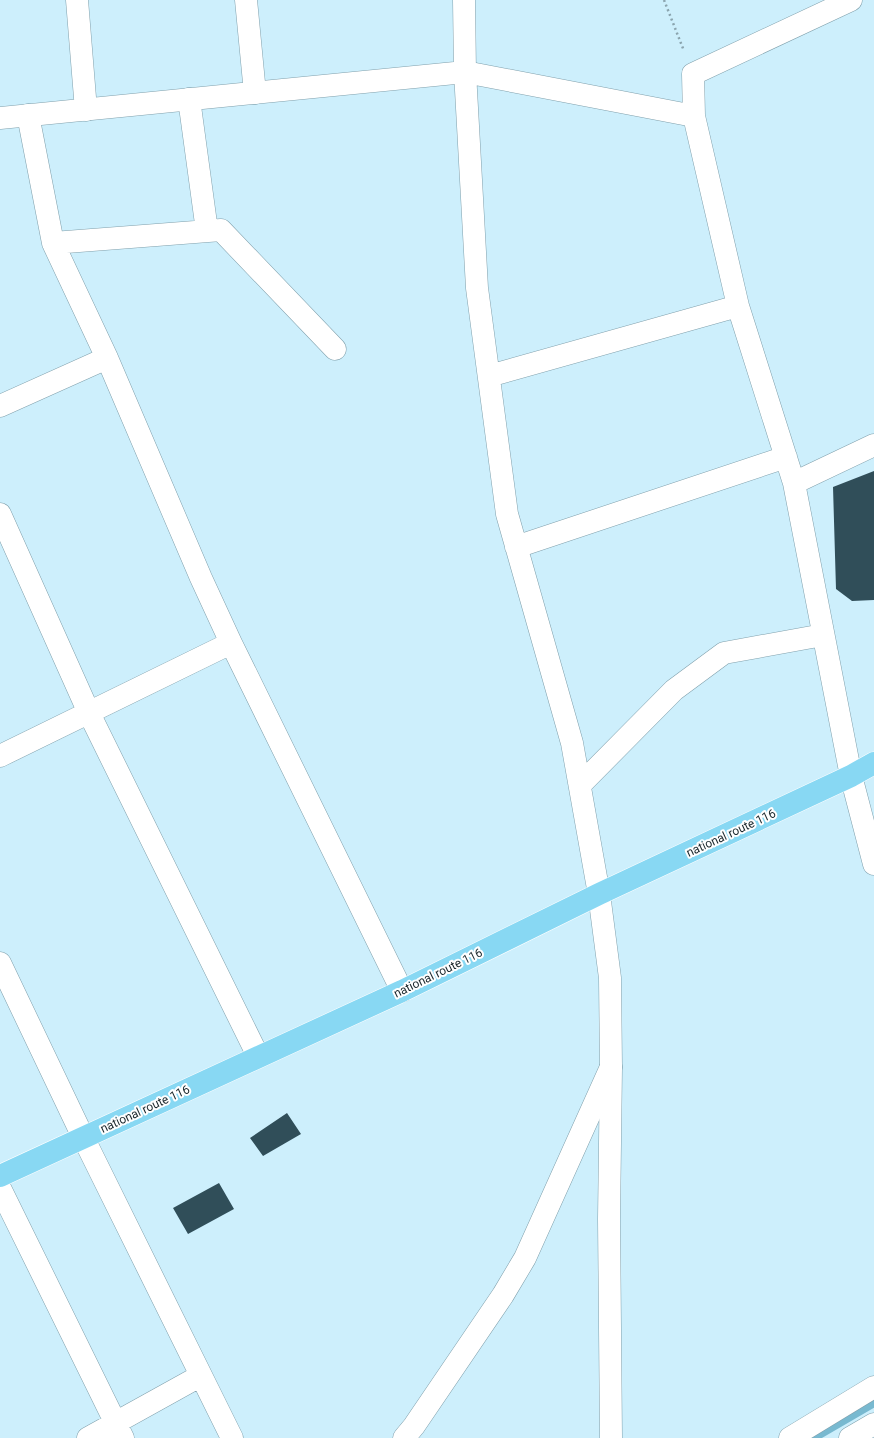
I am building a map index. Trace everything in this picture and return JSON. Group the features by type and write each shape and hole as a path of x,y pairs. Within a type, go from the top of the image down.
{"highway":[{"name":"national route 116","path":"0,1176 402,991 599,894 851,776 874,763"}],"street":[{"path":"77,0 86,110"},
{"path":"246,0 255,93"},
{"path":"464,0 465,72 477,288 507,514 572,743 599,894 610,978 611,1067 609,1219 611,1438"},
{"path":"851,0 693,74 694,116 738,306 794,483 851,776 874,864"},
{"path":"0,118 465,72 694,116"},
{"path":"189,99 207,231"},
{"path":"28,115 53,243 107,358 200,578 402,991"},
{"path":"53,243 221,230 335,349"},
{"path":"489,376 738,306"},
{"path":"0,406 107,358"},
{"path":"794,483 874,445"},
{"path":"516,547 786,457"},
{"path":"0,514 89,713 258,1056"},
{"path":"580,785 674,690 724,653 823,635"},
{"path":"0,756 231,644"},
{"path":"0,963 83,1137 232,1438"},
{"path":"404,1438 414,1426 503,1295 525,1258 611,1067"},
{"path":"0,1188 119,1430"},
{"path":"88,1438 119,1430 200,1376"},
{"path":"790,1438 874,1386"},
{"path":"850,1438 874,1424"}],"path":[{"path":"664,0 693,74"}],"building":[{"path":"874,471 874,600 852,601 836,589 833,487"},
{"path":"287,1113 301,1134 263,1156 250,1138"},
{"path":"219,1183 234,1209 188,1234 173,1208"}],"waterway":[{"path":"814,1438 874,1403"}]}
